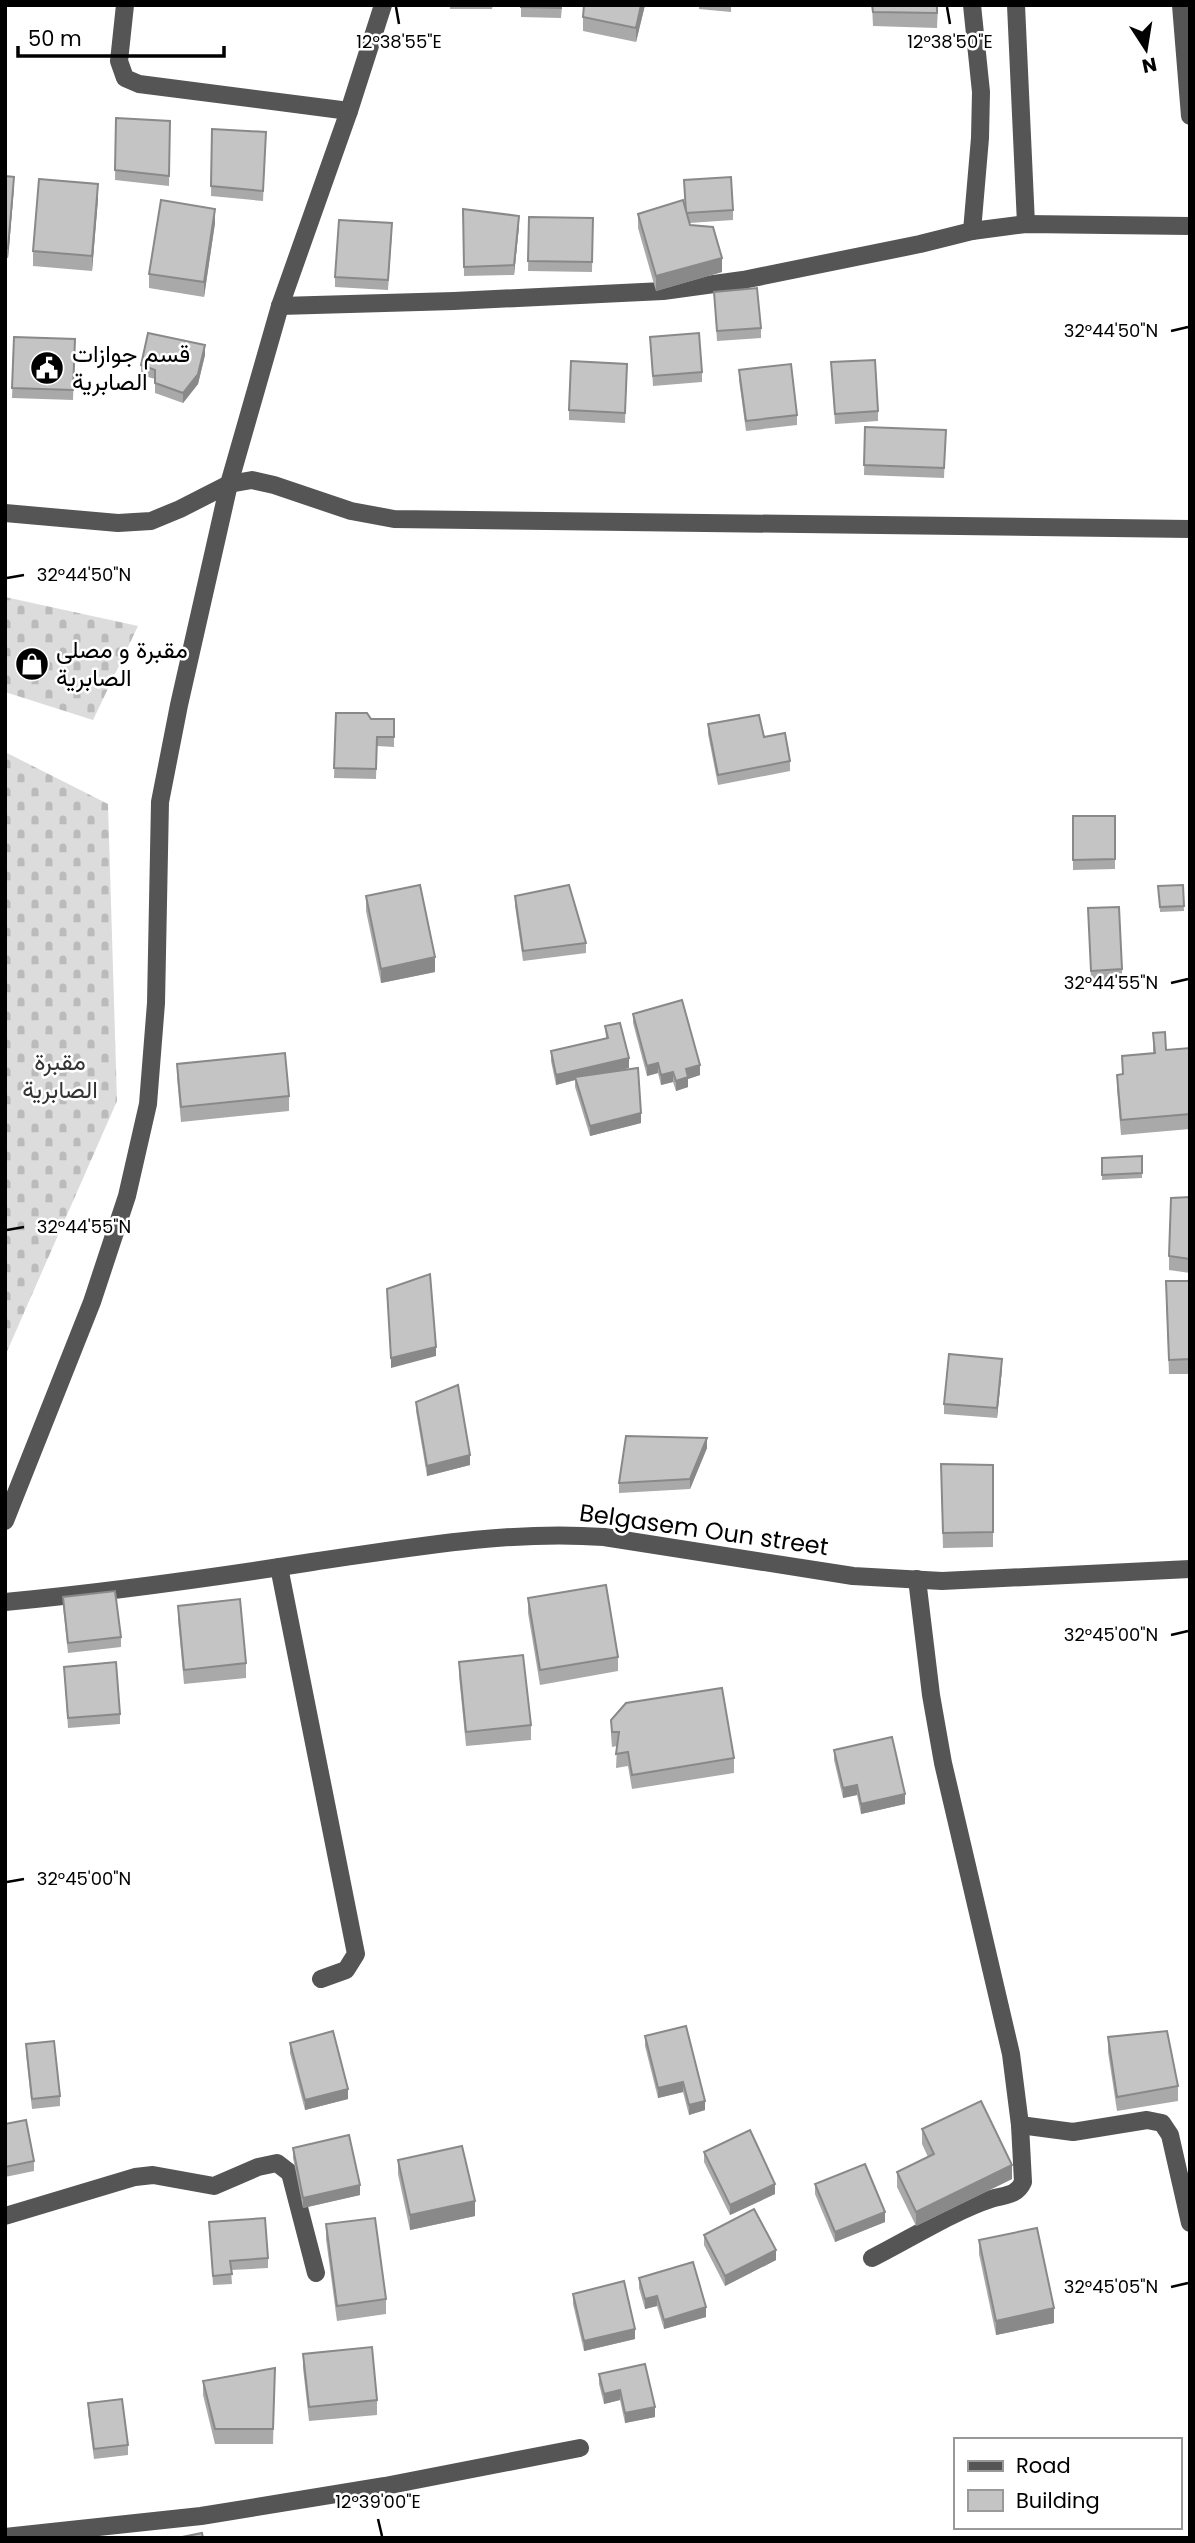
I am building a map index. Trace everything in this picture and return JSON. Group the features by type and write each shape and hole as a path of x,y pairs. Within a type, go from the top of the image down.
{"street":[{"path":"125,5 119,61 125,78 139,85 349,111"},
{"path":"5,1521 92,1302 127,1196 148,1104 157,990 160,802 179,705 229,484 280,306 349,111 383,5"},
{"path":"972,5 981,92 972,231"},
{"path":"1016,5 1026,225"},
{"path":"1181,5 1190,116"},
{"path":"280,306 663,291 743,280 972,231 1026,225 1190,226"},
{"path":"5,513 118,523 150,521 229,484 252,480 351,511 394,519 1190,528"},
{"name":"Belgasem Oun street","path":"5,1602 184,1582 387,1551 523,1535 604,1537 853,1576 942,1581 1190,1569"},
{"path":"279,1567 356,1954 346,1970 321,1979"},
{"path":"872,2259 976,2205 1017,2191 1023,2182 1020,2125 1011,2054 943,1763 931,1695 918,1579"},
{"path":"1020,2125 1073,2132 1147,2120 1161,2123 1170,2134 1190,2223"},
{"path":"5,2216 135,2177 153,2175 214,2186 258,2167 277,2163 290,2173 316,2273"},
{"path":"5,2537 201,2516 385,2486 580,2448"}],"green space":[{"path":"5,597 138,626 93,720 5,692"},
{"name":"مقبرة الصابرية","path":"5,752 108,804 117,1101 5,1356"}],"building":[{"path":"561,5 561,8 521,7"},
{"path":"584,5 641,5 636,28 583,17"},
{"path":"872,5 937,5 937,13 873,12"},
{"path":"116,118 170,121 169,176 115,170"},
{"path":"212,129 266,132 263,191 211,186"},
{"path":"5,176 14,177 8,248 5,248"},
{"path":"731,177 733,210 686,213 684,180"},
{"path":"39,179 98,184 92,256 33,251"},
{"path":"161,200 215,209 204,282 149,274"},
{"path":"683,200 690,225 713,227 722,258 656,276 638,214"},
{"path":"463,209 519,216 514,265 464,267"},
{"path":"529,217 593,218 592,262 528,261"},
{"path":"339,220 392,223 388,280 335,277"},
{"path":"757,288 761,328 717,331 714,292"},
{"path":"148,333 205,345 198,374 183,393 155,383 155,370 141,365"},
{"path":"699,333 702,372 653,376 650,337"},
{"path":"14,337 75,339 73,390 12,388"},
{"path":"875,360 878,411 835,414 831,362"},
{"path":"571,361 627,364 625,413 569,410"},
{"path":"791,364 797,415 746,421 739,370"},
{"path":"865,427 946,430 944,468 864,465"},
{"path":"336,713 367,713 371,719 394,719 394,737 377,737 376,769 334,768"},
{"path":"759,715 764,737 785,733 790,761 718,775 708,724"},
{"path":"1073,816 1115,816 1115,859 1073,860"},
{"path":"420,885 435,957 381,969 366,896"},
{"path":"569,885 586,943 523,951 515,896"},
{"path":"1183,885 1184,906 1160,907 1158,886"},
{"path":"1119,907 1122,969 1091,971 1088,908"},
{"path":"682,1000 700,1065 686,1069 688,1077 676,1081 673,1072 661,1075 658,1063 647,1066 633,1014"},
{"path":"620,1023 629,1058 556,1075 551,1051 608,1038 605,1026"},
{"path":"1165,1032 1166,1050 1190,1048 1190,1114 1121,1120 1117,1075 1123,1074 1122,1056 1155,1053 1153,1033"},
{"path":"285,1053 289,1096 181,1107 177,1064"},
{"path":"638,1068 641,1113 590,1126 575,1077"},
{"path":"1142,1156 1142,1173 1102,1175 1102,1158"},
{"path":"1190,1197 1190,1259 1169,1256 1171,1198"},
{"path":"430,1274 436,1347 391,1358 387,1289"},
{"path":"1166,1281 1190,1281 1190,1359 1169,1360"},
{"path":"949,1354 1002,1359 997,1408 944,1404"},
{"path":"458,1385 470,1455 427,1466 416,1402"},
{"path":"626,1436 707,1438 690,1479 619,1483"},
{"path":"941,1464 993,1465 993,1532 943,1533"},
{"path":"606,1585 618,1657 540,1670 528,1598"},
{"path":"115,1591 121,1637 68,1643 63,1597"},
{"path":"240,1599 246,1663 184,1670 178,1606"},
{"path":"523,1655 531,1725 466,1732 459,1662"},
{"path":"116,1662 120,1714 68,1718 64,1667"},
{"path":"722,1688 734,1758 632,1775 628,1752 616,1754 619,1732 612,1732 611,1720 626,1703"},
{"path":"892,1737 905,1794 861,1804 857,1785 843,1788 834,1750"},
{"path":"686,2026 705,2101 689,2105 683,2082 658,2088 645,2036"},
{"path":"333,2031 348,2089 305,2100 290,2043"},
{"path":"1167,2031 1178,2086 1117,2097 1108,2037"},
{"path":"54,2041 60,2096 32,2099 26,2044"},
{"path":"981,2101 1012,2165 916,2212 897,2172 934,2154 922,2129"},
{"path":"26,2120 34,2161 5,2167 5,2124"},
{"path":"750,2130 775,2184 730,2205 704,2152"},
{"path":"349,2135 360,2185 303,2198 293,2148"},
{"path":"462,2146 475,2201 410,2215 398,2160"},
{"path":"865,2164 885,2212 835,2232 815,2184"},
{"path":"754,2209 776,2250 725,2276 704,2235"},
{"path":"265,2218 268,2258 230,2261 232,2274 213,2276 209,2222"},
{"path":"375,2218 386,2299 337,2306 326,2224"},
{"path":"1037,2228 1054,2308 996,2321 979,2240"},
{"path":"693,2262 706,2307 664,2320 657,2296 645,2299 639,2278"},
{"path":"624,2281 635,2329 584,2341 573,2294"},
{"path":"372,2347 377,2400 309,2407 303,2354"},
{"path":"645,2364 655,2407 625,2413 620,2390 604,2394 599,2374"},
{"path":"275,2368 273,2429 215,2429 203,2381"},
{"path":"122,2399 128,2445 94,2449 88,2403"},
{"path":"202,2533 203,2538 177,2538"}],"place":[{"name":"قسم جوازات الصابرية","path":"47,368"},
{"name":"مقبرة و مصلى الصابرية","path":"32,664"}]}
